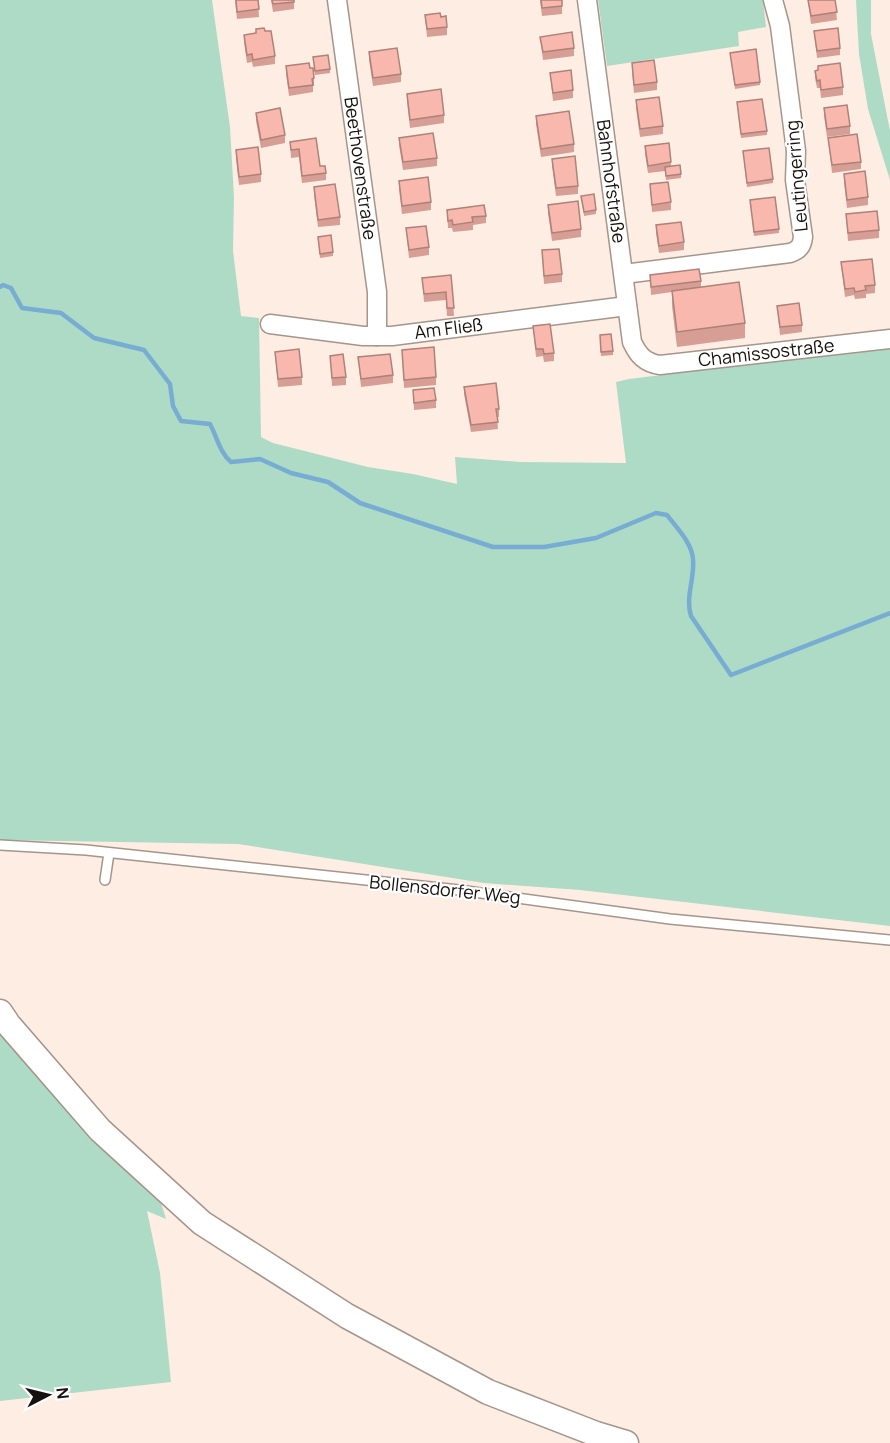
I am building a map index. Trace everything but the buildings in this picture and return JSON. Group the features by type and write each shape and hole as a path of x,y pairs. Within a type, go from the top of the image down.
{"main road":[{"path":"0,1012 100,1130 202,1222 347,1316 488,1392 596,1434 626,1443"}],"street":[{"name":"Beethovenstraße","path":"337,0 377,292 377,336"},
{"name":"Bahnhofstraße","path":"587,0 632,342 644,359"},
{"name":"Leutingerring","path":"624,274 790,253 796,251 802,243 795,180 796,151 780,26 772,0"},
{"name":"Am Fließ","path":"270,324 377,336 627,306"},
{"name":"Chamissostraße","path":"644,359 651,364 660,365 890,339"}],"lane":[{"name":"Bollensdorfer Weg","path":"0,845 31,845 109,852 459,890 670,919 890,940"},
{"path":"105,880 109,852"}],"green space":[{"path":"0,0 212,0 230,127 234,197 233,251 241,316 259,318 261,437 273,443 368,467 457,484 455,457 521,462 626,463 616,382 890,347 890,926 580,890 484,883 238,844 0,840"},
{"path":"598,0 763,0 766,27 738,32 739,46 607,66"},
{"path":"856,0 871,0 871,34 890,131 890,180 868,109 859,54"},
{"path":"0,1027 159,1196 166,1219 147,1211 160,1273 171,1382 0,1401"}],"waterway":[{"path":"0,287 3,285 11,288 22,308 61,313 94,338 144,350 170,384 173,406 181,421 210,424 221,449 231,462 260,459 291,473 328,482 360,503 493,547 544,547 596,538 656,513 667,515 683,535 692,553 689,602 691,616 731,675 890,613"}]}
